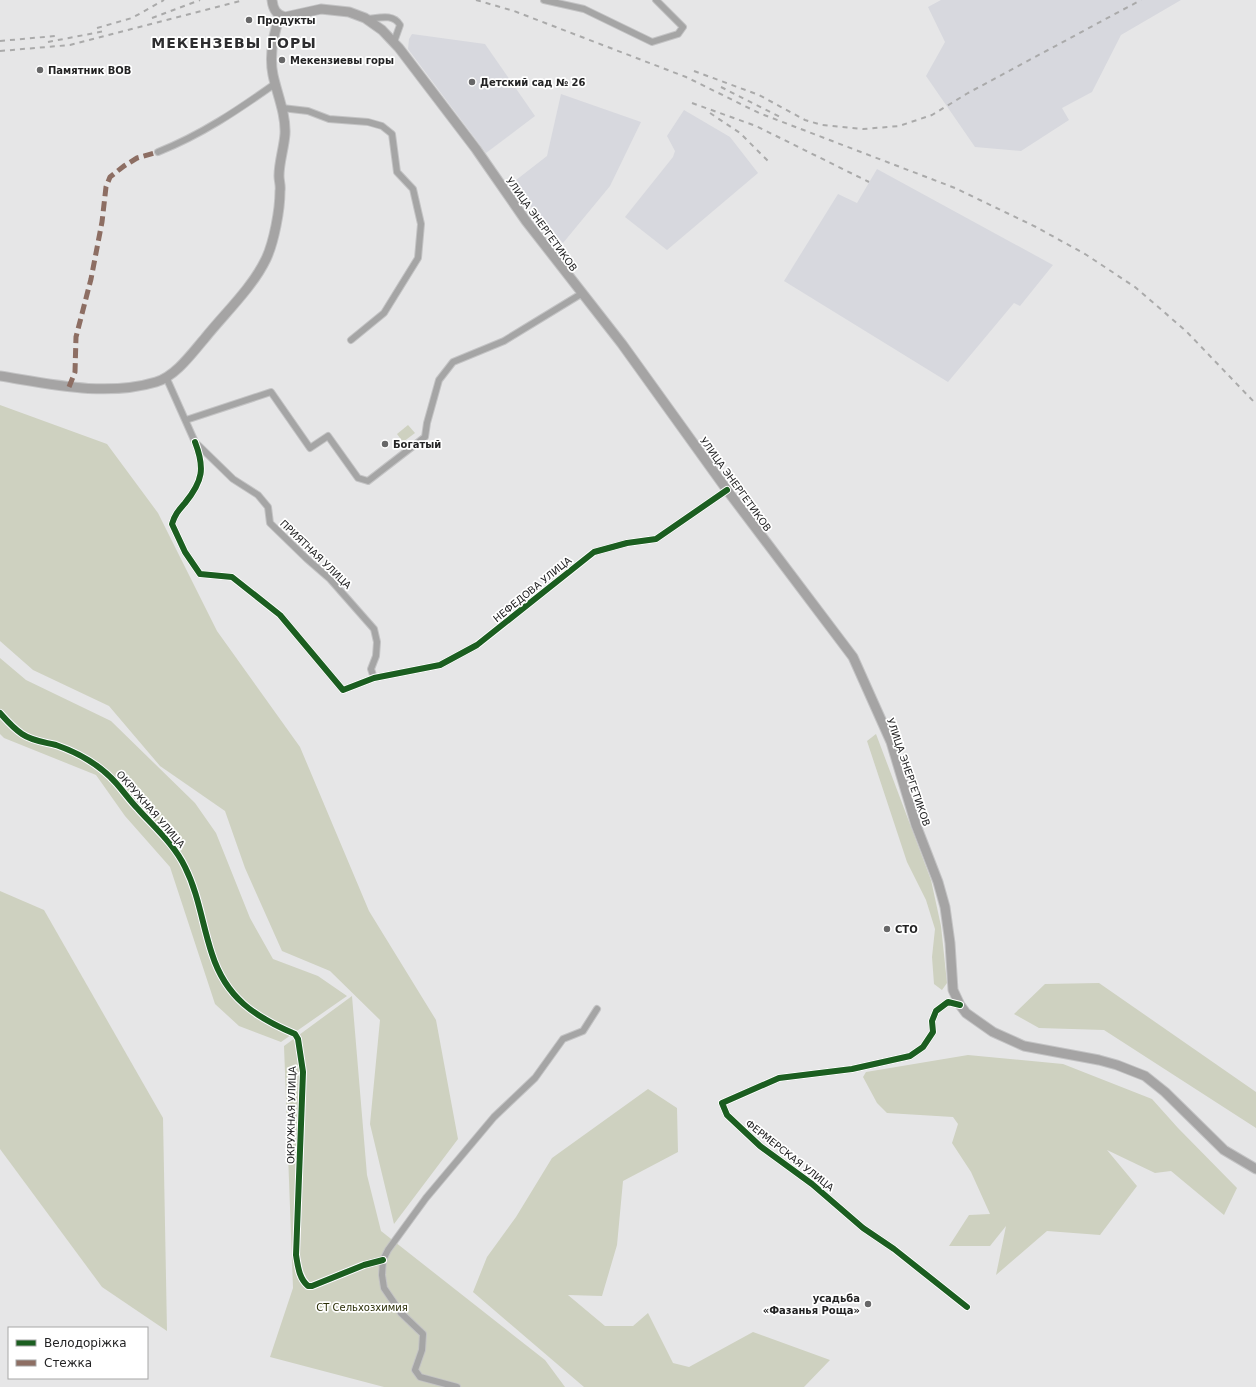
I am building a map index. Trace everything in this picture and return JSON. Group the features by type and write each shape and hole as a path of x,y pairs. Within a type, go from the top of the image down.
{"main road":[{"path":"0,376 69,387 96,388 139,386 158,382 166,377 192,353 243,293 266,259 275,226 280,191 279,177 285,133 282,108 271,55 274,33 280,16 274,11 272,0"},
{"name":"УЛИЦА ЭНЕРГЕТИКОВ","path":"280,16 290,17 321,9 349,12 367,19 382,30 394,42 476,149 581,294 626,351 727,490 853,656 891,742 916,825 938,882 945,907 950,943 953,990 960,1005"},
{"path":"960,1005 979,1023 1009,1041 1047,1052 1099,1060 1145,1076 1165,1092 1224,1150 1256,1170"}],"street":[{"path":"544,0 584,9 652,42 678,34 683,27 656,0"},
{"path":"367,19 391,17 397,20 400,25 394,42"},
{"path":"158,152 186,141 210,127 276,83"},
{"path":"282,108 308,111 329,119 368,122 382,126 392,134 397,172 413,189 421,224 418,258 384,313 351,340"},
{"path":"186,420 271,392 310,448 328,436 358,478 368,481 425,437 427,423 439,380 453,362 504,341 581,294"},
{"name":"ПРИЯТНАЯ УЛИЦА","path":"166,377 196,442 233,479 258,495 268,507 270,523 330,579 374,629 377,642 376,656 371,669 374,678"},
{"name":"НЕФЕДОВА УЛИЦА","path":"196,442 202,465 200,480 195,490 174,514 172,524 186,552 200,574 232,577 280,615 342,690 374,678 440,665 477,645 594,552 627,543 656,539 727,490"},
{"name":"ОКРУЖНАЯ УЛИЦА","path":"0,713 23,735 71,751 99,767 117,784 176,852 184,866 197,895 212,955 229,989 238,1000 263,1020 295,1034 298,1039 303,1072 296,1255 300,1276 304,1283 308,1286 312,1286 364,1265 383,1260"},
{"name":"ФЕРМЕРСКАЯ УЛИЦА","path":"960,1005 948,1002 936,1011 932,1021 933,1032 923,1047 910,1056 852,1069 779,1078 722,1103 727,1115 760,1146 812,1184 864,1228 894,1249 967,1307"},
{"path":"457,1387 420,1376 416,1373 415,1370 422,1350 422,1334 401,1313 384,1288 382,1276 383,1260 388,1250 426,1198 494,1116 535,1078 564,1040 583,1031 597,1009"}],"shaded area":[{"path":"941,0 1181,0 1121,35 1092,92 1062,108 1069,120 1021,151 975,147 926,76 945,42 928,7"},
{"name":"Детский сад № 26","path":"412,34 485,44 535,116 486,153 408,49 409,39"},
{"path":"561,94 641,122 610,186 563,243 511,184 547,156"},
{"path":"684,110 730,137 758,173 667,250 625,217 673,157 675,151 667,136"},
{"path":"877,169 1053,265 1020,306 1014,303 948,382 784,281 838,194 857,203"}],"green space":[{"path":"0,405 107,444 158,513 217,631 300,747 369,911 436,1020 458,1139 394,1224 370,1124 380,1020 330,971 282,951 245,868 225,811 160,766 109,706 33,670 0,641"},
{"path":"408,425 415,433 403,442 397,434"},
{"path":"0,658 26,680 111,721 195,803 216,833 250,918 273,959 318,976 347,996 281,1042 239,1026 215,1004 170,867 125,816 96,775 4,738 0,734"},
{"path":"876,734 931,880 941,926 947,983 942,990 934,984 932,957 935,929 926,900 907,862 867,741"},
{"path":"0,891 44,910 163,1118 167,1331 102,1287 0,1149"},
{"path":"1099,983 1256,1092 1256,1128 1104,1030 1039,1028 1014,1014 1045,984"},
{"name":"СТ Сельхозхимия","path":"352,996 367,1175 381,1231 545,1360 565,1387 384,1387 270,1357 293,1288 284,1046"},
{"path":"968,1055 1063,1064 1152,1099 1178,1128 1237,1188 1224,1215 1171,1171 1155,1173 1107,1150 1137,1186 1100,1235 1047,1231 996,1275 1006,1226 990,1246 949,1246 969,1215 990,1214 971,1172 952,1143 958,1124 953,1117 887,1113 877,1103 863,1077 866,1072"},
{"path":"648,1089 677,1108 678,1152 623,1181 617,1245 602,1296 568,1295 605,1326 633,1326 648,1313 673,1363 689,1367 753,1332 830,1360 804,1387 584,1387 473,1292 487,1257 516,1217 552,1158"}],"railway":[{"path":"97,28 132,18 164,0"},
{"path":"152,18 200,0"},
{"path":"0,51 70,45 244,0"},
{"path":"476,0 514,11 686,77 759,113 955,188 1036,227 1085,254 1135,287 1186,331 1256,404"},
{"path":"694,71 759,95 805,120 822,125 863,129 899,126 932,115 968,93 1141,0"},
{"path":"48,42 105,31"},
{"path":"0,41 55,36"},
{"path":"721,87 780,117"},
{"path":"692,103 756,126 869,182"},
{"path":"710,113 740,133 768,161"}],"marked path":[{"path":"69,387 75,372 76,337 91,279 102,222 106,187 110,177 124,166 137,158 158,152"}],"cycle path":[{"path":"195,442 201,467 199,481 196,488 179,510 172,524 185,552 200,574 232,577 280,615 343,690 374,678 440,665 477,645 594,552 627,543 656,539 727,490"},
{"path":"0,713 19,732 30,738 56,745 81,756 96,765 116,783 135,806 170,843 185,867 194,888 212,954 225,983 234,994 255,1013 267,1021 295,1034 298,1039 303,1072 296,1255 299,1272 305,1283 308,1286 312,1286 364,1265 383,1260"},
{"path":"960,1005 948,1002 936,1011 932,1021 933,1032 923,1047 910,1056 852,1069 779,1078 722,1103 727,1115 760,1146 812,1184 863,1228 894,1249 967,1307"}],"place":[{"name":"Продукты","path":"249,20"},
{"name":"Мекензиевы горы","path":"282,60"},
{"name":"Памятник ВОВ","path":"40,70"},
{"name":"Детский сад № 26","path":"472,82"},
{"name":"Богатый","path":"385,444"},
{"name":"СТО","path":"887,929"},
{"name":"усадьба «Фазанья Роща»","path":"868,1304"}],"district":[{"name":"МЕКЕНЗЕВЫ ГОРЫ","path":"234,43"}]}
